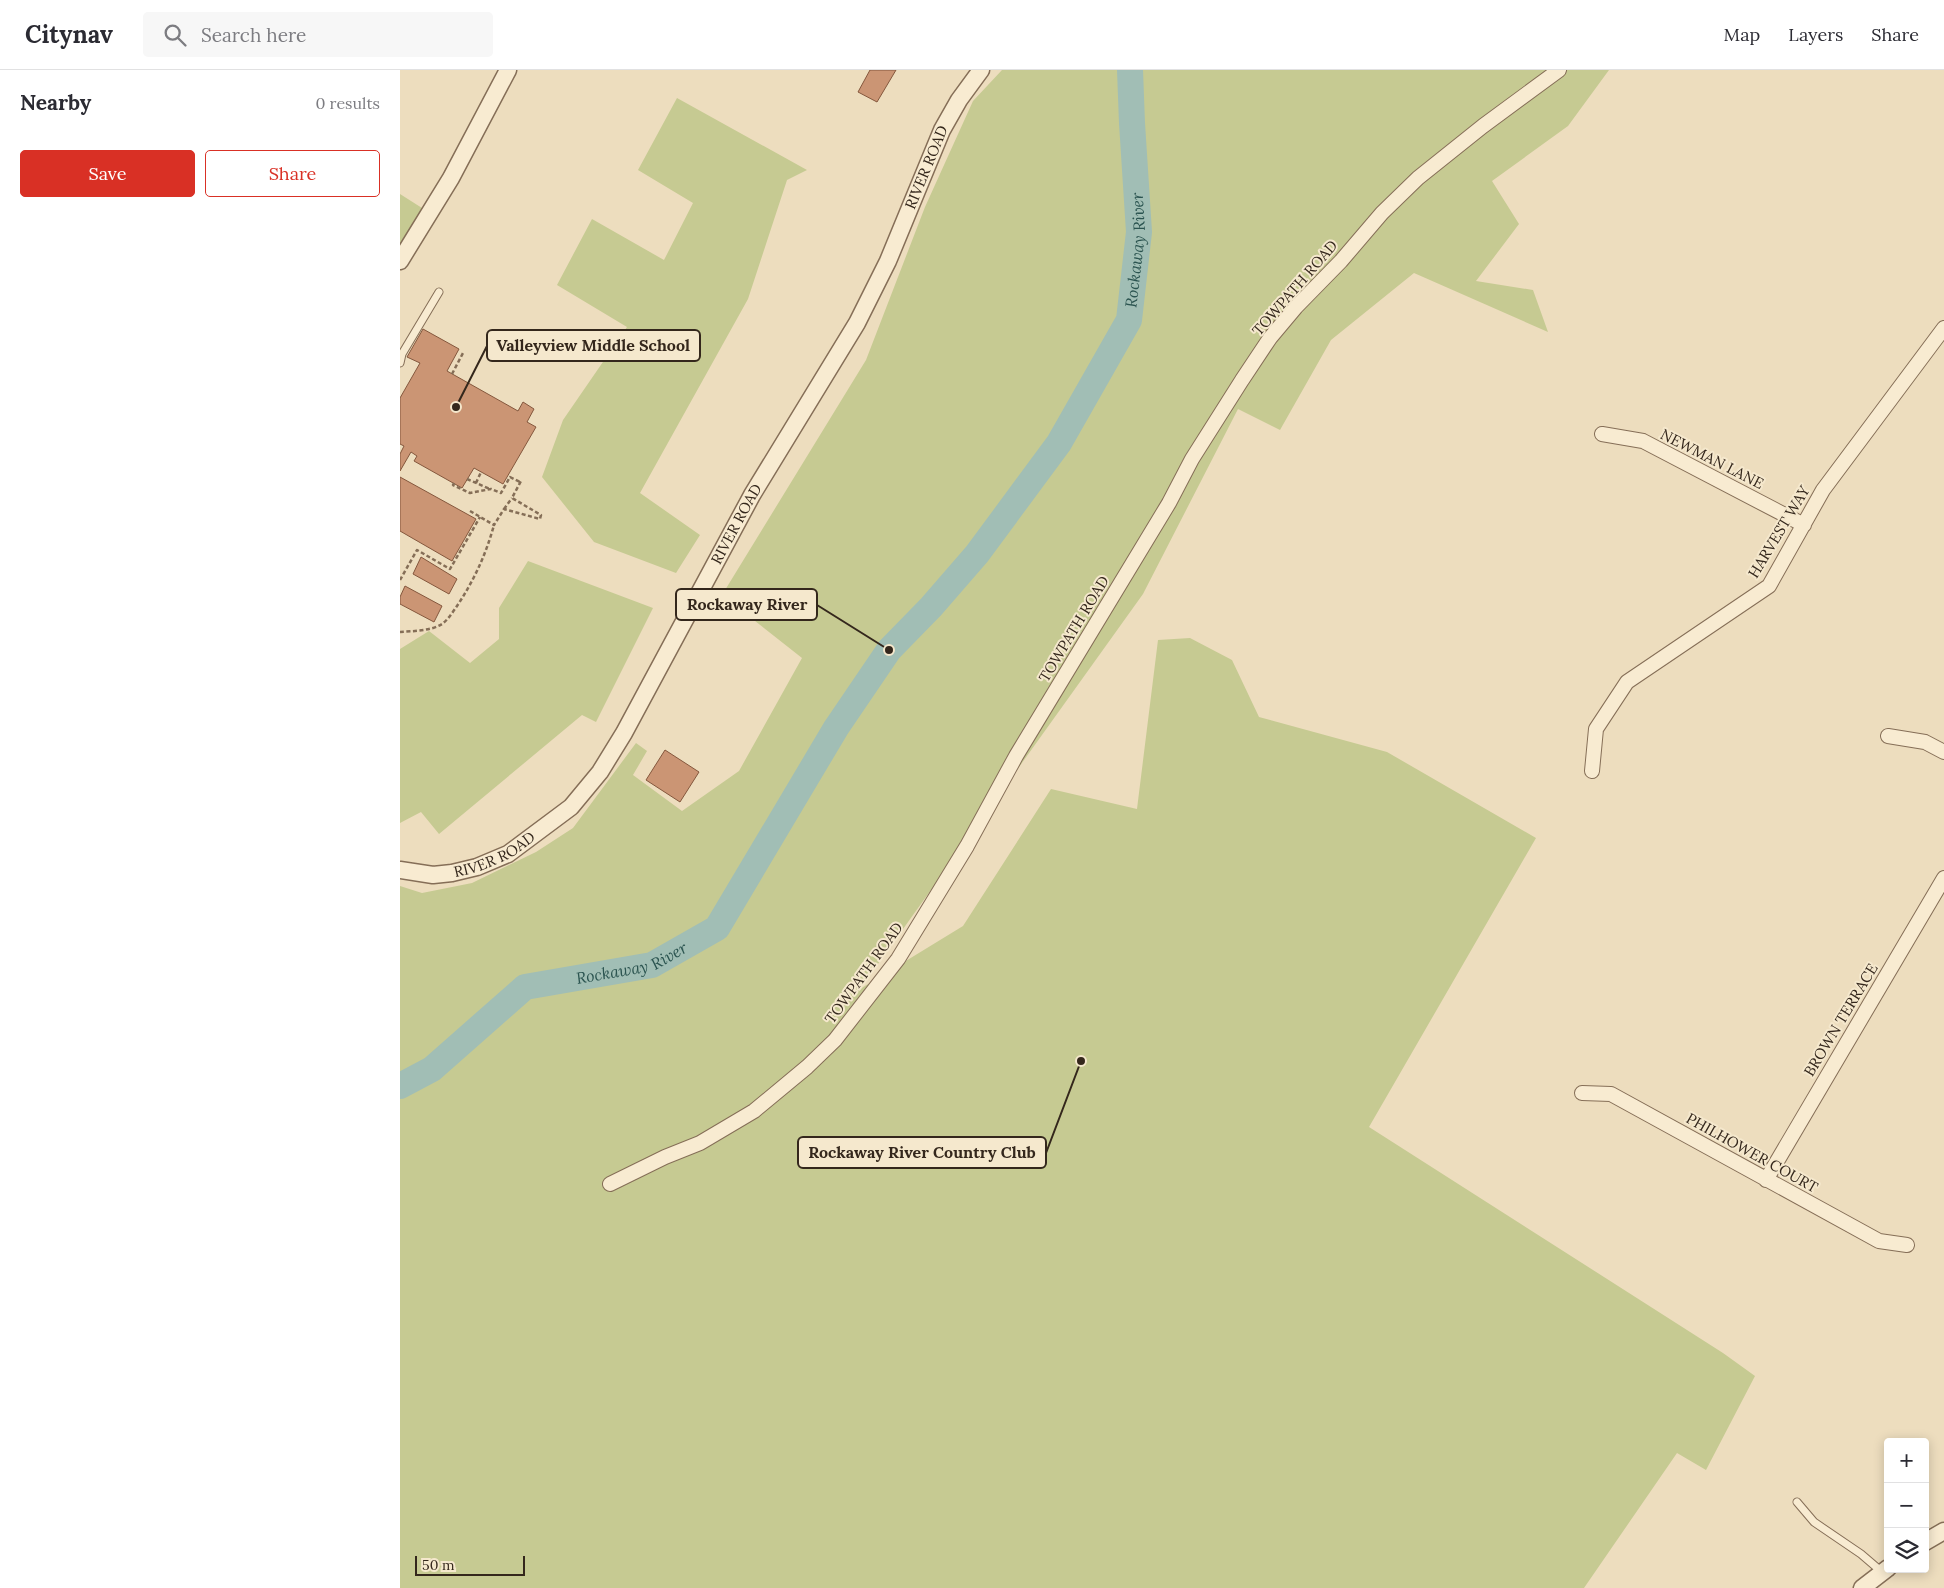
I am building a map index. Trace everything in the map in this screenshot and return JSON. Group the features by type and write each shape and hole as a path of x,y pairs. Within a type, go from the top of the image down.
{"street":[{"path":"400,261 451,178 508,70"},
{"name":"RIVER ROAD","path":"400,870 433,875 452,873 477,867 508,854 571,807 600,772 638,708 752,495 857,323 888,261 942,130 959,100 981,70"},
{"name":"TOWPATH ROAD","path":"610,1184 665,1157 700,1143 754,1112 807,1067 835,1040 898,959 966,846 1016,756 1169,503 1192,459 1270,338 1382,213 1418,178 1483,126 1559,70"},
{"name":"HARVEST WAY","path":"1592,771 1596,730 1627,682 1769,586 1823,490 1944,328"},
{"name":"NEWMAN LANE","path":"1602,434 1643,441 1804,525"},
{"path":"1888,736 1925,742 1944,752"},
{"name":"BROWN TERRACE","path":"1766,1180 1944,878"},
{"name":"PHILHOWER COURT","path":"1582,1093 1611,1094 1879,1241 1907,1246"},
{"path":"1929,1540 1944,1531"},
{"path":"1862,1588 1884,1571"}],"lane":[{"path":"400,363 402,354 439,292"},
{"path":"1797,1502 1814,1522 1884,1569"}],"path":[{"path":"452,374 463,353"},
{"path":"476,483 481,472"},
{"path":"400,632 424,629 441,624 450,616 473,581 486,553 494,525 520,482 510,478 501,493 467,480"},
{"path":"454,483 453,485 470,493 491,489"},
{"path":"504,509 540,519 541,515 512,498"},
{"path":"470,511 494,525"},
{"path":"400,580 417,550 450,569 480,517"}],"green space":[{"path":"1002,70 1609,70 1568,126 1492,181 1519,224 1476,281 1533,290 1548,332 1414,273 1331,340 1280,430 1238,409 1143,594 860,989 963,926 1051,789 1137,809 1158,640 1190,638 1232,660 1259,717 1387,752 1536,838 1369,1127 1723,1353 1755,1376 1706,1470 1677,1453 1584,1588 400,1588 400,886 422,893 472,883 536,852 573,828 636,743 647,751 633,775 682,811 739,771 802,658 722,595 866,360 925,207 973,101"},
{"path":"677,98 807,170 787,180 748,299 640,493 700,535 676,573 594,542 542,477 563,420 627,327 557,285 592,219 664,260 693,203 638,170"},
{"path":"400,194 433,215 400,263"},
{"path":"528,561 653,608 596,722 582,715 439,834 421,812 400,823 400,649 429,631 470,663 499,639 499,608"}],"building":[{"path":"870,70 896,70 877,102 858,92"},
{"path":"423,329 459,349 447,371 518,411 523,402 534,409 527,422 536,427 503,484 474,468 462,488 414,461 417,456 411,452 400,471 400,454 404,446 400,444 400,398 420,363 407,357"},
{"path":"400,477 476,519 452,561 400,531"},
{"path":"421,557 457,579 449,594 413,574"},
{"path":"405,586 442,606 434,622 400,604 400,597"},
{"path":"665,750 699,772 680,802 646,780"}],"waterway":[{"name":"Rockaway River","path":"400,1086 432,1069 525,987 652,965 717,928 836,728 889,650 931,607 977,554 1059,443 1129,320 1139,232 1130,70"}],"place":[{"name":"Valleyview Middle School","path":"456,407"},
{"name":"Rockaway River","path":"889,650"},
{"name":"Rockaway River Country Club","path":"1081,1061"}]}
